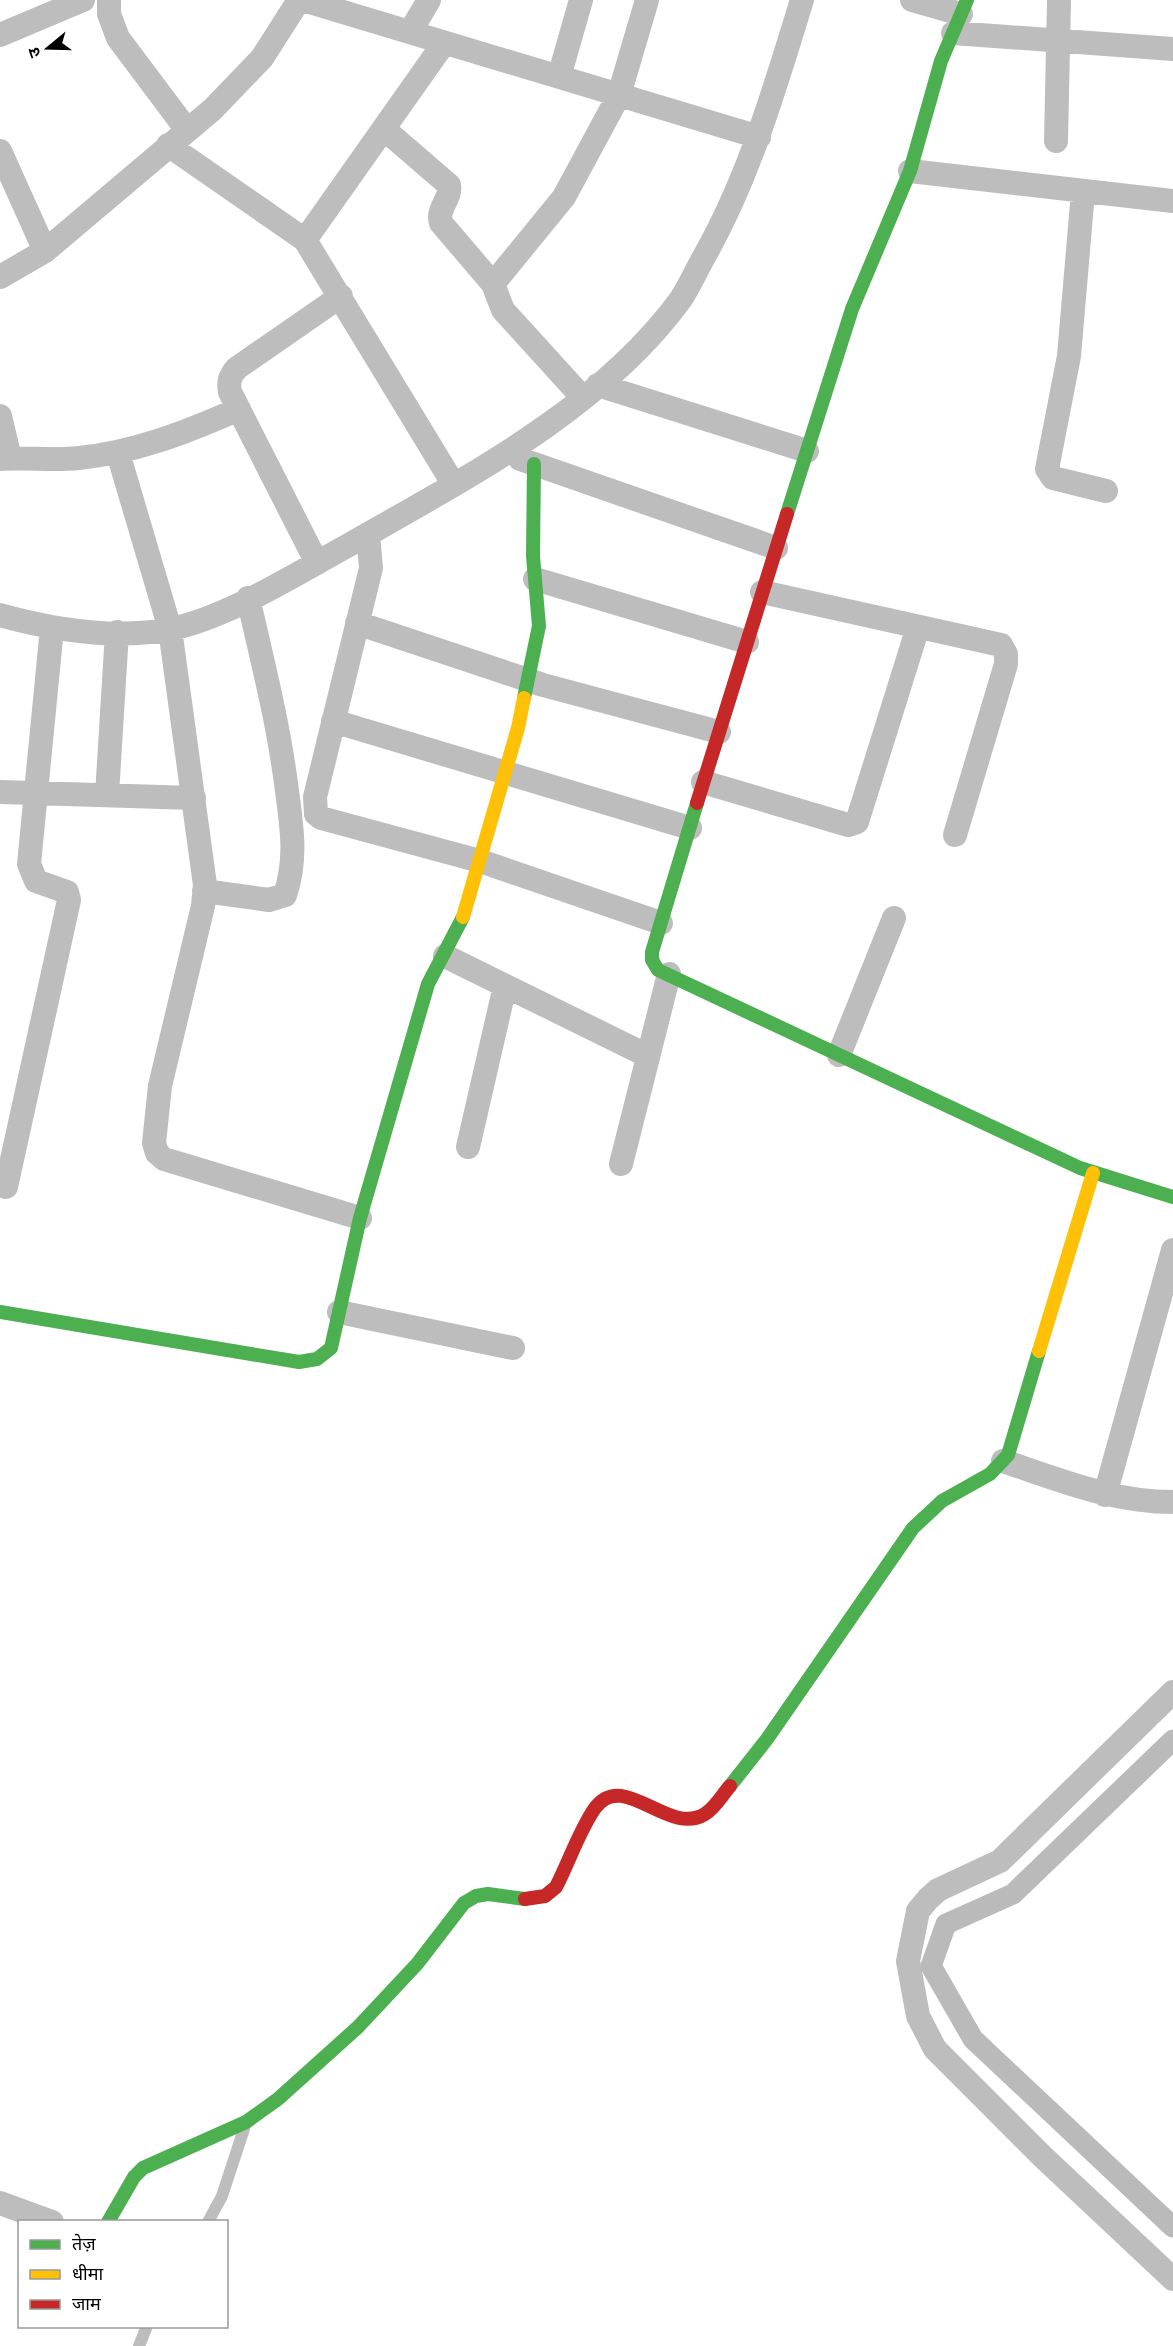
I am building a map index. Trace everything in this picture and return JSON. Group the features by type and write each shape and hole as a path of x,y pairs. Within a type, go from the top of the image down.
{"street":[{"path":"0,35 83,0"},
{"path":"109,0 109,14 118,38 187,130"},
{"path":"0,277 45,251 213,109 261,58 301,0 759,137"},
{"path":"410,32 429,0"},
{"path":"559,77 581,0"},
{"path":"493,284 564,197 619,95 647,0"},
{"path":"0,615 52,628 117,632 170,629 202,619 317,563 454,485 591,392 640,348 682,297 726,218 759,137 802,0"},
{"path":"912,0 961,16 1058,41 1173,49"},
{"path":"1056,141 1059,0"},
{"path":"961,16 939,68 910,171 861,285 703,782 652,952 652,960 658,970 1093,1173 1173,1197"},
{"path":"305,240 444,43"},
{"path":"384,129 449,185 450,190 439,217 441,223 493,284 503,310 591,392 807,451"},
{"path":"168,146 305,240 454,485"},
{"path":"0,151 45,251"},
{"path":"910,171 1173,201"},
{"path":"1083,192 1069,356 1047,469 1053,478 1106,491"},
{"path":"317,563 230,392 231,375 341,296"},
{"path":"0,416 5,458 76,458 118,453 178,435 239,409"},
{"path":"118,453 170,629 204,864 203,906 160,1086 154,1143 157,1153 164,1159 360,1218"},
{"path":"503,453 776,548"},
{"path":"0,1312 299,1362 315,1361 326,1356 331,1348 360,1218 428,984 462,924 506,770 528,680 539,626 532,556 534,464"},
{"path":"368,534 371,568 315,797 316,814 321,818 480,861 661,923"},
{"path":"535,579 747,642"},
{"path":"762,592 1001,645 1006,654 1006,664 955,835"},
{"path":"204,891 269,900 285,895 292,875 292,832 280,736 248,598"},
{"path":"357,623 528,680 719,732"},
{"path":"703,782 848,825 857,822 918,627"},
{"path":"6,1187 69,900 67,892 36,881 30,870 34,793 52,628"},
{"path":"108,795 117,632"},
{"path":"333,721 506,770 690,828"},
{"path":"0,792 194,798"},
{"path":"292,832 316,814"},
{"path":"839,1055 894,918"},
{"path":"445,956 648,1056"},
{"path":"621,1164 669,974"},
{"path":"468,1147 506,986"},
{"path":"109,2220 134,2177 143,2168 246,2122 278,2098 358,2027 417,1964 464,1903 472,1897 492,1892 529,1902 548,1895 556,1887 596,1807 604,1799 622,1795 633,1797 684,1821 696,1819 706,1813 751,1764 913,1528 930,1510 990,1474 1008,1455 1093,1173"},
{"path":"1105,1495 1173,1250"},
{"path":"339,1312 513,1348"},
{"path":"1003,1461 1105,1495 1142,1502 1173,1502"},
{"path":"1173,1692 1000,1861 938,1890 928,1899 918,1911 908,1961 918,2016 935,2049 1043,2157 1173,2279"},
{"path":"0,2203 47,2220"}],"lane":[{"path":"209,2220 222,2196 246,2122"},
{"path":"139,2346 146,2328"}],"waterway":[{"path":"1173,1740 1013,1894 946,1924 931,1966 973,2039 1173,2227"}],"traffic: fast":[{"path":"787,514 852,309 910,171 941,61 967,0"},
{"path":"524,698 539,626 533,556 534,464"},
{"path":"697,803 652,952 652,960 658,970 1080,1168 1173,1197"},
{"path":"0,1312 299,1362 317,1359 331,1348 360,1218 428,984 463,917"},
{"path":"730,1786 767,1739 913,1528 942,1501 990,1474 1008,1455 1039,1351"},
{"path":"109,2220 134,2177 143,2168 246,2122 278,2099 358,2027 417,1964 464,1903 476,1896 488,1894 525,1899"}],"traffic: slow":[{"path":"463,917 518,728 524,698"},
{"path":"1039,1351 1093,1173"}],"traffic: jam":[{"path":"697,803 787,514"},
{"path":"525,1899 545,1896 556,1887 589,1817 595,1808 607,1798 619,1796 633,1799 676,1817 691,1819 709,1811 730,1786"}]}
